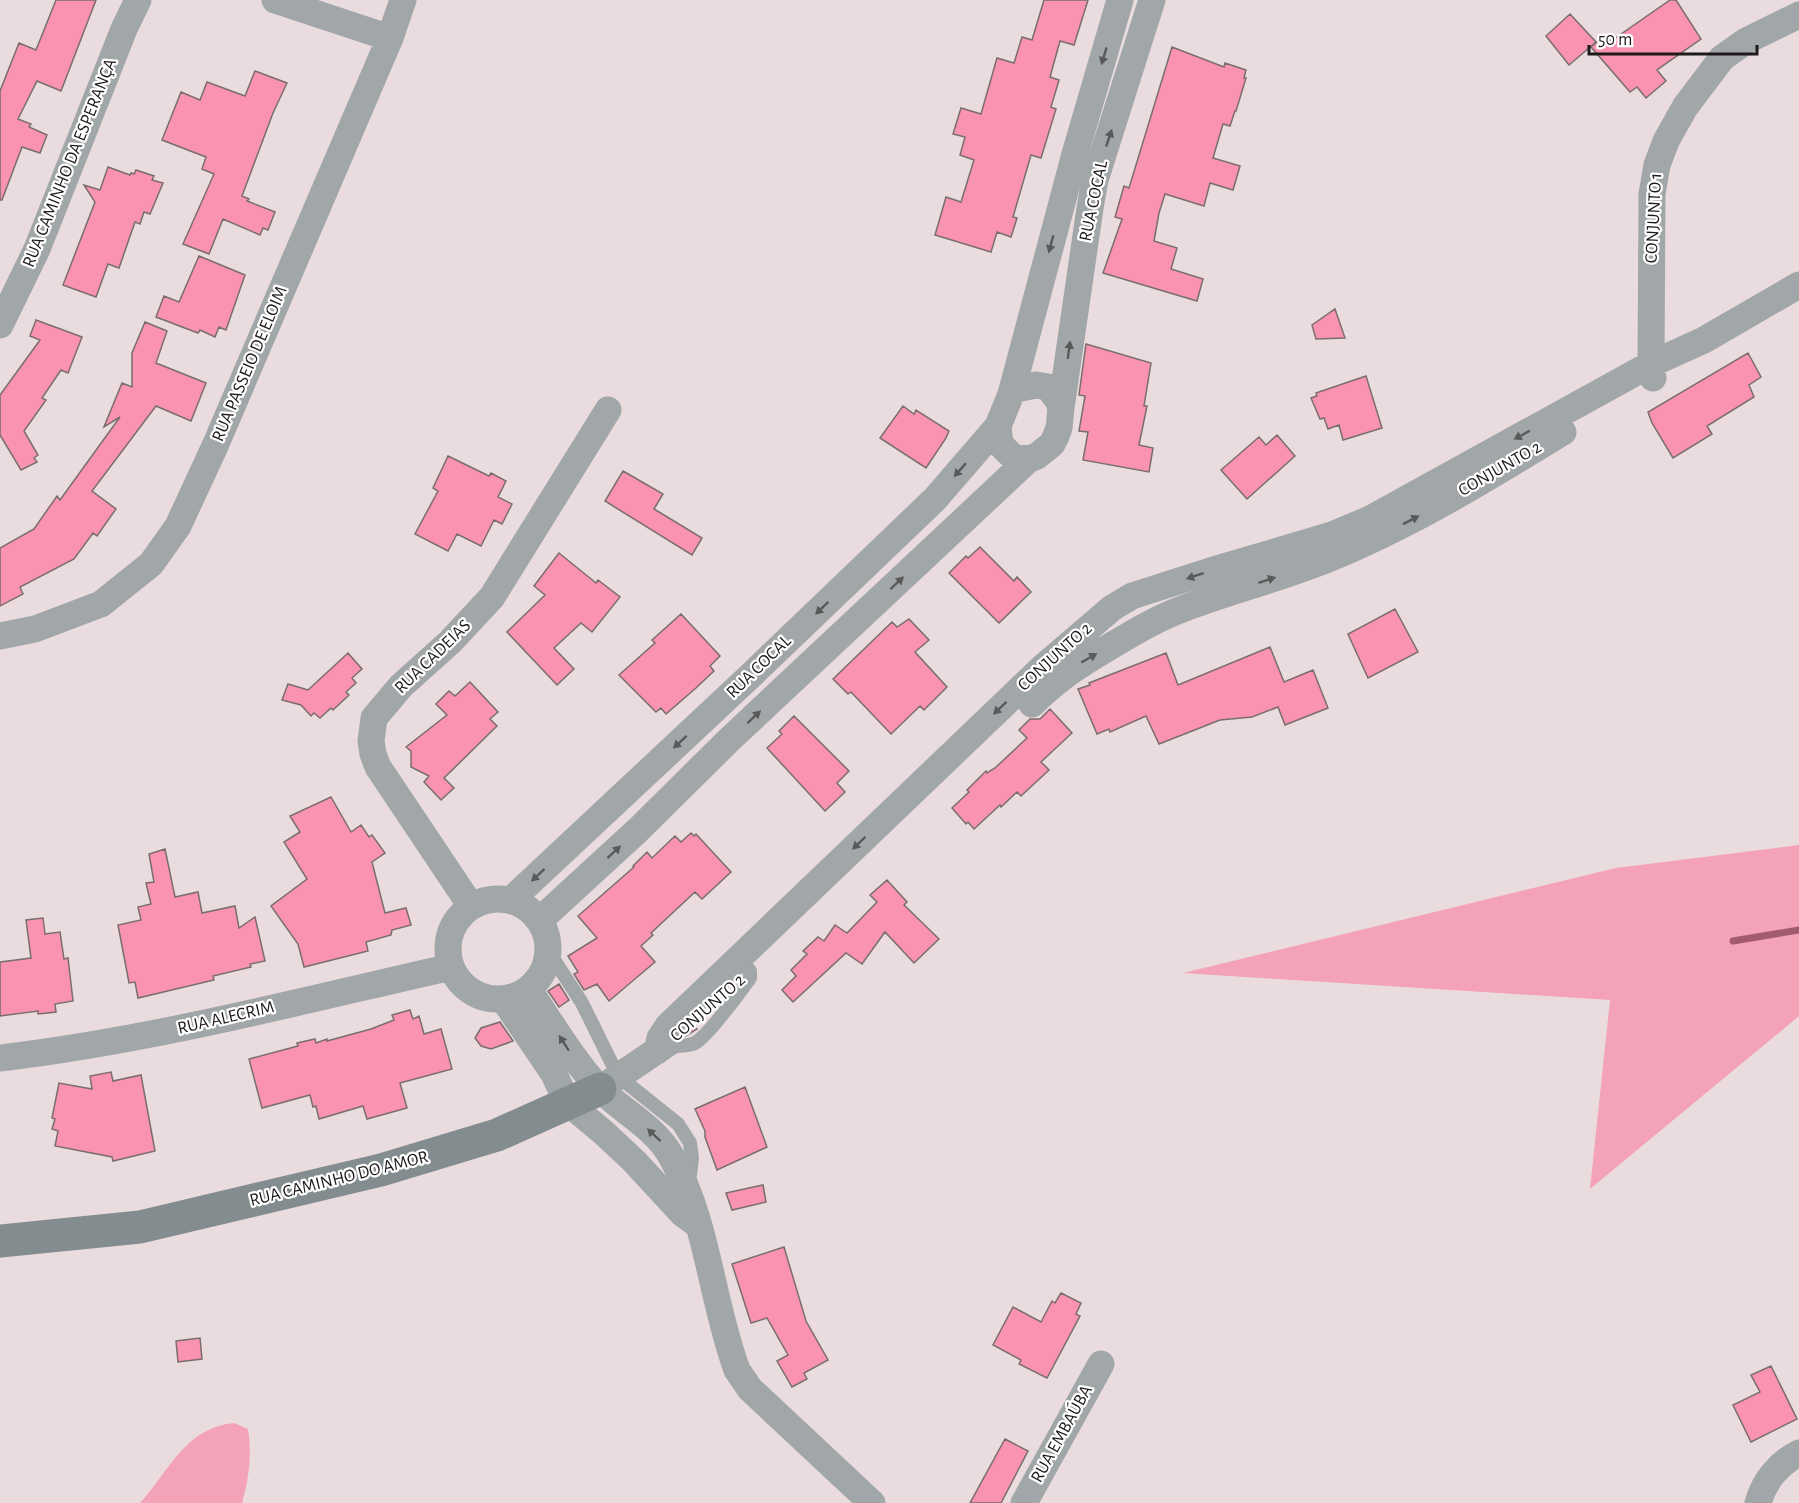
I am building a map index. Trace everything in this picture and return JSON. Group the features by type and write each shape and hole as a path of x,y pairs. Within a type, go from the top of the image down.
{"street":[{"name":"RUA CAMINHO DA ESPERANÇA","path":"0,326 37,249 124,29 138,0"},
{"path":"275,0 390,38"},
{"name":"RUA PASSEIO DE ELOIM","path":"0,636 35,629 101,604 151,564 178,526 215,446 390,38 403,0"},
{"name":"RUA COCAL","path":"1011,394 1075,154 1120,0"},
{"name":"RUA COCAL","path":"1061,408 1095,180 1152,0"},
{"name":"CONJUNTO 1","path":"1652,371 1652,194 1657,165 1666,141 1685,107 1722,58 1746,41 1799,15"},
{"name":"CONJUNTO 2","path":"661,1049 745,965 779,946 932,785 1048,675 1112,608 1132,596 1210,571 1332,536 1374,528 1500,470 1652,371 1698,347 1704,340 1799,285"},
{"path":"1035,384 1048,387 1054,393 1061,408 1059,428 1052,444 1037,456 1029,459 1013,457 1000,444 998,426 1011,394 1016,389 1035,384"},
{"name":"RUA CADEIAS","path":"471,906 378,767 371,741 374,718 401,686 465,627 492,597 608,411"},
{"name":"RUA COCAL","path":"511,900 935,499 998,426"},
{"name":"RUA COCAL","path":"540,920 1029,459"},
{"path":"490,899 511,900 540,920 548,935 549,952 543,973 529,990 504,1000 482,997 463,986 451,967 448,944 455,922 471,906 490,899"},
{"name":"RUA ALECRIM","path":"0,1058 72,1050 179,1029 451,967"},
{"path":"529,990 576,1062 609,1082 670,1154 690,1210 737,1370 750,1389 872,1503"},
{"path":"504,1000 554,1074 567,1102 690,1210"},
{"name":"RUA CAMINHO DO AMOR","path":"0,1240 140,1227 381,1170 497,1135 522,1125 609,1082 661,1049"},
{"name":"RUA EMBAÚBA","path":"1024,1503 1101,1364"},
{"path":"1758,1503 1768,1480 1779,1466 1799,1453"}],"lane":[{"path":"549,952 582,1003 609,1082"}],"shaded area":[{"path":"1799,845 1799,1016 1590,1189 1610,1000 1183,973 1616,868"},
{"path":"234,1423 248,1429 250,1448 242,1503 140,1503 180,1452 191,1442 203,1433"}],"building":[{"path":"56,0 96,0 61,91 37,81 18,119 31,124 29,127 47,135 40,153 22,147 2,200 0,200 0,91 19,43 36,50"},
{"path":"1044,0 1088,0 1074,45 1060,41 1050,77 1059,80 1051,107 1056,109 1041,158 1031,155 1013,217 1017,218 1011,237 997,232 991,252 935,235 946,197 961,202 974,160 960,155 965,137 953,134 961,108 981,114 997,58 1014,63 1022,37 1032,40"},
{"path":"1670,0 1676,0 1701,39 1657,70 1666,81 1646,98 1637,87 1630,92 1591,47 1606,35 1611,41"},
{"path":"1570,14 1596,42 1569,65 1546,36"},
{"path":"1172,47 1224,67 1225,63 1246,70 1244,78 1246,78 1236,111 1230,126 1223,124 1213,158 1240,166 1233,190 1210,183 1204,206 1165,194 1159,213 1154,241 1177,248 1171,269 1203,279 1197,301 1103,273 1122,219 1115,217 1124,186 1129,188"},
{"path":"255,71 287,83 273,113 242,196 249,199 247,201 275,212 268,230 263,228 260,235 223,219 209,254 183,244 214,174 202,169 206,157 162,140 181,92 200,100 207,82 245,96"},
{"path":"108,167 130,175 136,170 154,176 152,180 163,183 150,214 144,212 140,224 135,222 119,268 108,264 96,297 63,285 95,202 84,185 100,190"},
{"path":"199,256 245,275 226,330 219,327 215,337 200,330 198,333 156,317 164,296 179,302"},
{"path":"1335,309 1345,338 1316,339 1312,325"},
{"path":"36,320 82,337 68,373 61,370 42,398 46,400 24,431 38,455 34,458 37,462 21,470 0,435 0,395 40,340 30,336"},
{"path":"145,322 167,331 156,363 206,383 191,421 156,406 92,491 116,509 97,536 93,533 74,559 20,587 23,594 0,606 0,548 34,529 57,496 60,500 120,417 104,427 122,383 132,387 132,353"},
{"path":"1086,344 1151,363 1144,406 1147,406 1139,445 1153,448 1149,472 1083,460 1088,432 1079,431 1085,396 1079,395"},
{"path":"1748,353 1761,377 1749,385 1754,397 1707,426 1712,434 1673,458 1648,412"},
{"path":"1366,376 1382,428 1343,440 1339,425 1328,429 1324,418 1320,419 1311,398 1317,396 1316,393"},
{"path":"903,406 914,414 916,410 949,431 926,468 880,438"},
{"path":"1277,435 1295,456 1247,499 1221,470 1259,437 1266,445"},
{"path":"448,456 489,476 491,473 506,481 498,497 512,504 502,524 494,520 481,546 457,534 448,551 415,534 438,491 433,488"},
{"path":"623,471 663,494 654,509 702,538 692,555 605,501"},
{"path":"980,547 1014,581 1017,577 1031,592 999,623 949,573 966,556 968,558"},
{"path":"559,553 596,583 598,580 620,597 592,632 581,623 554,648 574,669 557,685 507,632 545,595 534,586"},
{"path":"1395,609 1418,652 1368,678 1348,634"},
{"path":"681,614 720,656 710,666 714,671 696,688 666,714 661,708 656,712 619,675 655,643 652,640"},
{"path":"909,619 929,640 915,652 947,687 924,710 920,706 891,734 851,692 848,694 833,679 892,622 897,627"},
{"path":"1270,647 1284,682 1313,670 1328,708 1285,725 1278,707 1252,717 1220,720 1159,744 1146,716 1110,732 1109,729 1097,734 1078,689 1166,653 1178,685"},
{"path":"348,653 362,669 352,678 356,683 346,692 349,695 333,710 331,708 320,718 314,713 311,716 301,705 282,700 288,684 308,690"},
{"path":"470,682 498,712 490,719 497,726 444,778 454,788 441,800 424,782 429,776 411,767 411,751 406,747 447,715 436,704 449,691 455,696"},
{"path":"1050,709 1072,733 1041,762 1049,770 1021,796 1017,792 974,829 968,822 966,824 952,808 986,771 987,773 995,768 1027,738 1019,730 1030,719 1040,719"},
{"path":"794,716 849,771 837,783 845,792 825,811 767,748 782,734 779,731"},
{"path":"331,797 351,832 361,825 369,837 372,835 385,853 372,862 385,913 406,908 411,925 392,930 391,935 366,942 368,951 304,967 298,944 271,906 307,879 284,842 300,832 290,816"},
{"path":"691,833 694,836 696,834 731,872 702,899 695,892 651,933 653,935 641,946 655,962 609,1001 597,984 584,990 574,974 578,972 568,956 597,938 578,916 634,867 647,852 652,858 675,836 681,842"},
{"path":"165,849 175,897 198,892 202,913 235,906 239,928 255,917 265,961 250,964 251,967 213,976 214,980 138,998 135,982 129,983 118,925 141,920 138,907 151,904 146,883 154,882 149,854"},
{"path":"887,880 907,902 904,905 939,939 914,963 885,932 862,964 846,953 793,1002 782,990 796,976 791,970 807,954 803,951 818,937 824,941 835,925 847,933 877,902 870,895"},
{"path":"43,918 45,934 60,932 64,959 68,958 73,1001 55,1004 56,1012 38,1014 38,1011 0,1016 0,962 31,958 26,920"},
{"path":"559,984 569,1000 559,1007 548,991"},
{"path":"410,1010 413,1019 419,1016 424,1034 441,1029 452,1069 400,1083 407,1108 367,1119 363,1106 319,1119 310,1095 262,1108 249,1059 298,1046 297,1043 315,1039 316,1043 327,1039 327,1041 371,1029 394,1020 392,1015"},
{"path":"500,1022 513,1041 491,1049 481,1046 475,1038 481,1028"},
{"path":"692,1025 697,1029 686,1036 684,1032"},
{"path":"111,1072 113,1081 141,1075 155,1151 113,1161 112,1157 55,1146 58,1131 52,1129 55,1119 52,1118 59,1083 92,1089 90,1076"},
{"path":"745,1087 767,1147 717,1170 705,1131 695,1109"},
{"path":"763,1185 766,1202 732,1210 726,1193"},
{"path":"784,1247 806,1321 828,1360 804,1373 807,1379 792,1387 777,1361 788,1355 767,1318 751,1323 732,1264"},
{"path":"1061,1293 1081,1303 1076,1314 1080,1316 1047,1378 1019,1364 1021,1360 993,1345 1013,1307 1041,1322 1052,1301 1055,1303"},
{"path":"200,1338 202,1359 178,1362 176,1341"},
{"path":"1771,1366 1797,1419 1751,1442 1733,1405 1760,1392 1751,1375"},
{"path":"1005,1439 1028,1451 1001,1503 970,1503"}],"waterway":[{"path":"1733,941 1799,930"}]}
